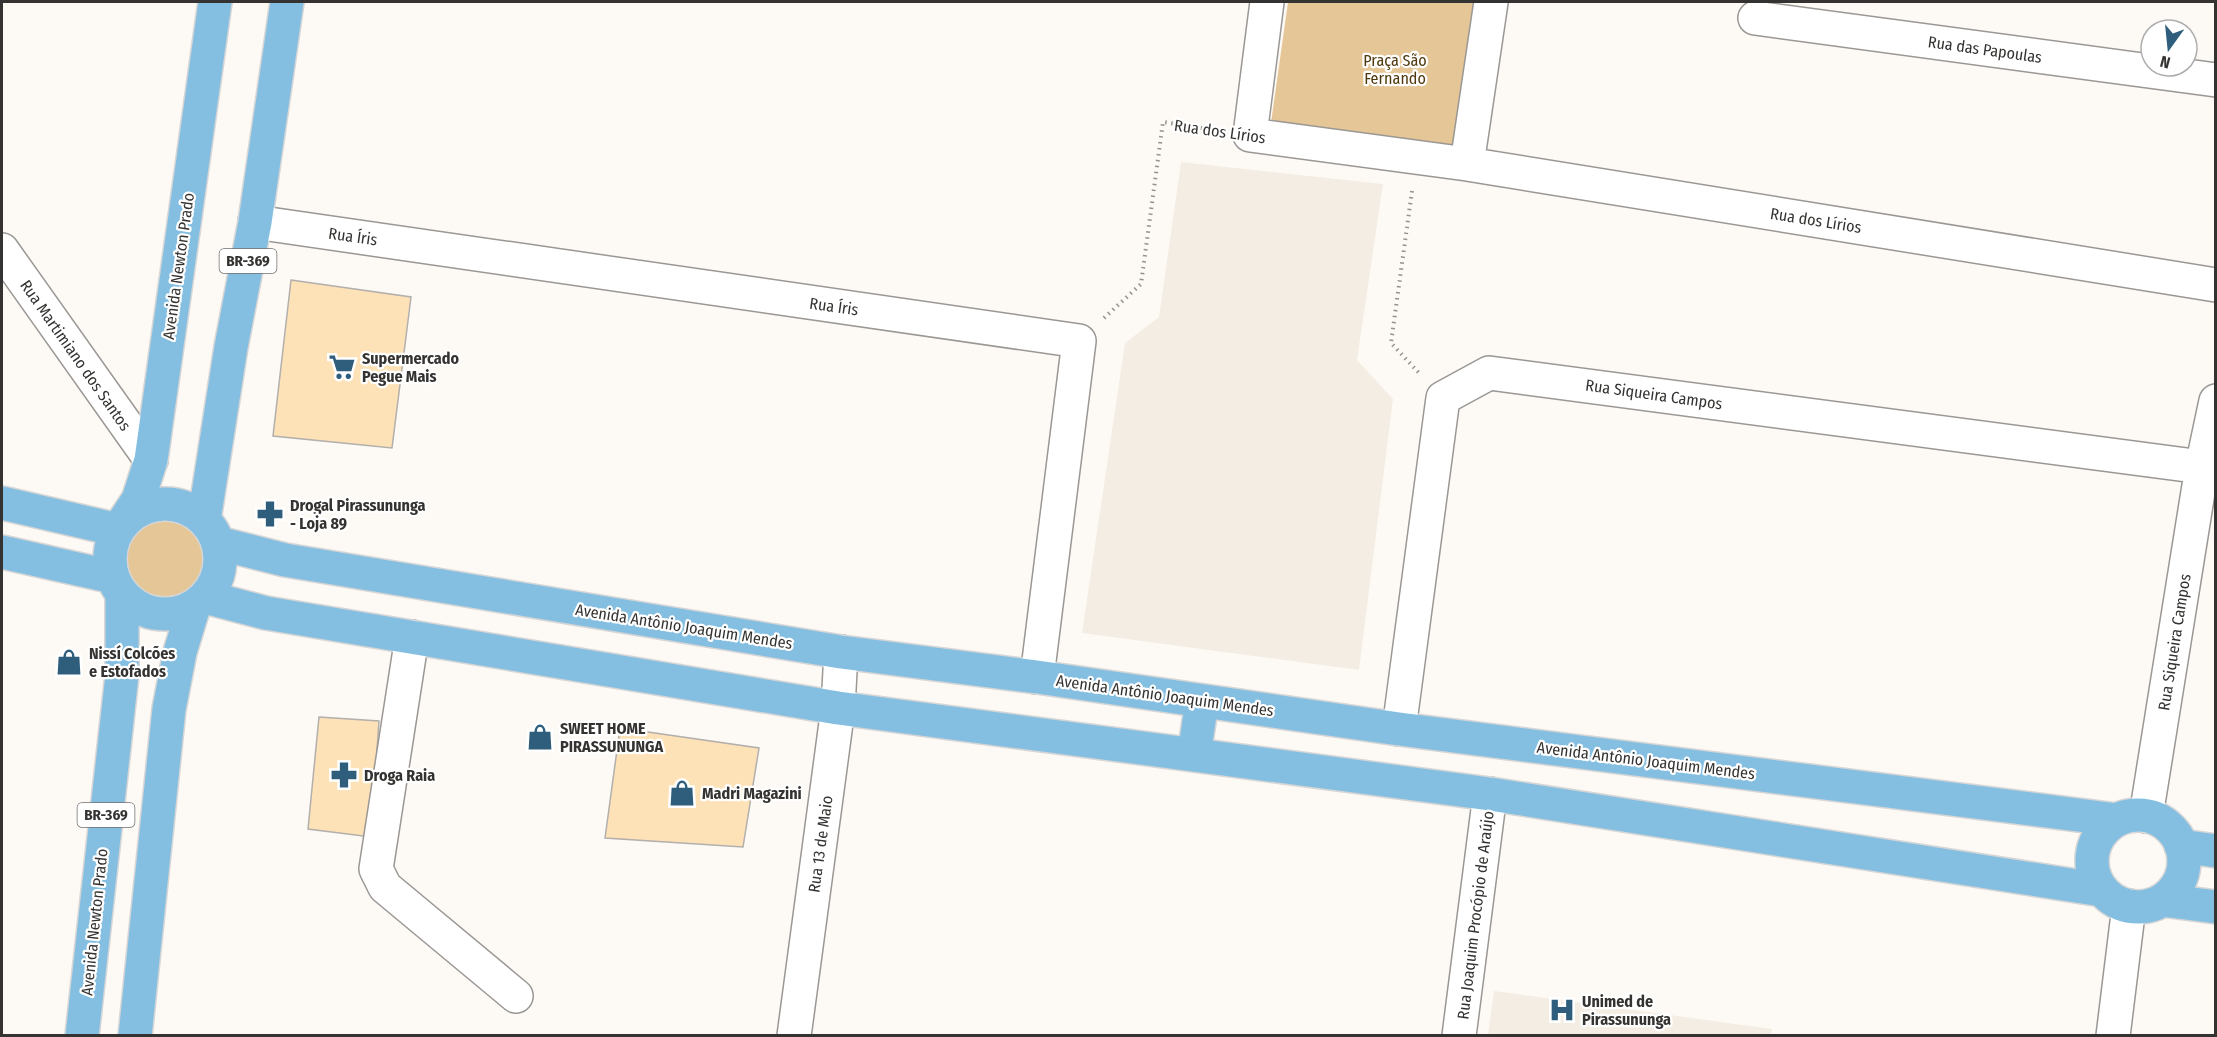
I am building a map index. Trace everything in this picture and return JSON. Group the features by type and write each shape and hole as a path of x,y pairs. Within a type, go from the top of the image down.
{"main road":[{"name":"Avenida Newton Prado","path":"120,527 138,500 151,460 215,2"},
{"name":"BR-369","path":"135,1035 170,709 180,652 199,602 214,586 219,572 211,531 231,347 255,222 287,2"},
{"path":"2,503 120,527 147,507 163,504 178,506 211,531"},
{"name":"BR-369","path":"117,586 110,561 111,545 120,527"},
{"name":"Avenida Antônio Joaquim Mendes","path":"211,531 285,560 842,652 1036,677 1399,729 2131,818"},
{"path":"2,552 117,586 133,604 148,611 164,614 179,612 199,602 838,708 1490,794 2102,890"},
{"name":"Avenida Newton Prado","path":"82,1035 122,675 117,586"},
{"path":"1194,754 1202,701"},
{"path":"2131,818 2168,826 2181,846 2184,861 2182,876 2174,890 2152,905 2129,906 2109,897 2102,890 2093,872 2093,851 2098,838 2131,818"},
{"path":"2181,846 2216,850"},
{"path":"2162,900 2216,907"}],"street":[{"path":"1250,135 1267,2"},
{"path":"1467,164 1491,2"},
{"name":"Rua das Papoulas","path":"1755,18 2216,80"},
{"name":"Rua dos Lírios","path":"1250,135 1467,164 2216,285"},
{"name":"Rua Íris","path":"255,222 1079,341"},
{"name":"Rua Martimiano dos Santos","path":"2,250 151,460"},
{"path":"1036,677 1079,341"},
{"name":"Rua Siqueira Campos","path":"1443,398 1489,373 2202,467"},
{"path":"1399,729 1443,398"},
{"name":"Rua Siqueira Campos","path":"2131,818 2216,401"},
{"path":"412,637 376,868 385,887 516,996"},
{"name":"Rua 13 de Maio","path":"794,1035 838,708 842,652"},
{"name":"Rua Joaquim Procópio de Araújo","path":"1459,1035 1490,794"},
{"path":"2113,1035 2129,906"}],"path":[{"name":"Rua dos Lírios","path":"1079,341 1141,284 1163,122 1250,135"},
{"path":"1416,157 1391,343 1443,398"}],"shaded area":[{"path":"1181,162 1383,184 1357,360 1393,399 1359,670 1082,633 1125,343 1159,317"},
{"name":"Unimed de Pirassununga","path":"1494,991 1772,1029 1771,1035 1488,1035"}],"green space":[{"name":"Praça São Fernando","path":"1288,2 1475,2 1454,146 1271,123"},
{"path":"167,516 183,519 196,528 205,541 208,557 205,573 196,586 183,595 167,598 151,595 138,586 129,573 126,557 129,541 138,528 151,519"}],"building":[{"name":"Supermercado Pegue Mais","path":"291,280 411,297 392,448 273,436"},
{"name":"Droga Raia","path":"319,717 379,721 371,837 308,829"},
{"name":"Madri Magazini","path":"620,728 759,748 743,847 605,838"}],"place":[{"name":"Supermercado Pegue Mais","path":"342,367"},
{"name":"Drogal Pirassununga - Loja 89","path":"270,514"},
{"name":"Nissí Colcões e Estofados","path":"69,662"},
{"name":"SWEET HOME PIRASSUNUNGA","path":"540,737"},
{"name":"Droga Raia","path":"344,775"},
{"name":"Madri Magazini","path":"682,793"},
{"name":"Unimed de Pirassununga","path":"1562,1010"}]}
